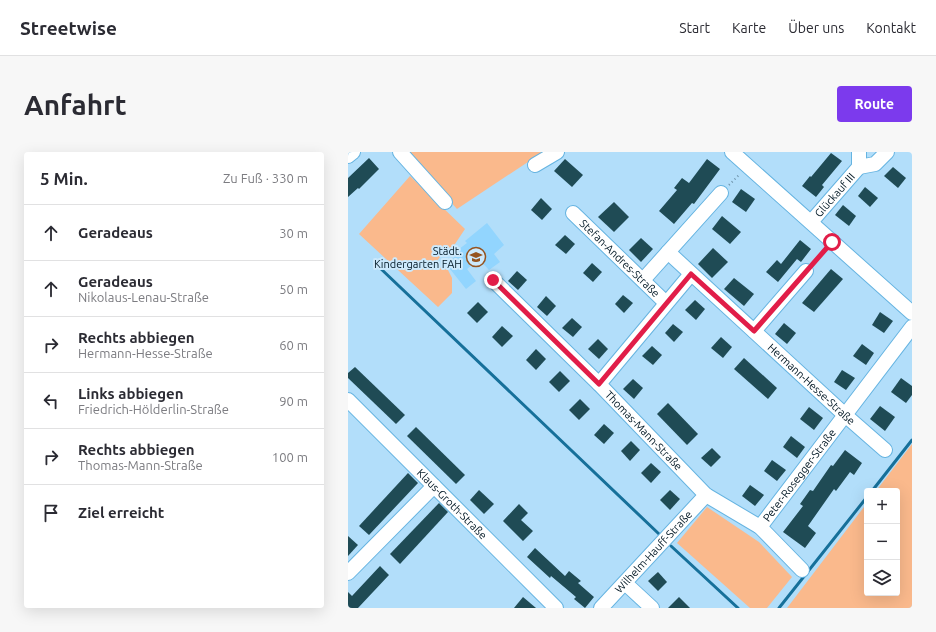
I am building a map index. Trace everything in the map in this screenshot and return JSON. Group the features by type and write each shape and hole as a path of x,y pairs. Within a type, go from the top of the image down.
{"street":[{"path":"348,156 353,152"},
{"path":"400,152 446,202"},
{"path":"535,165 557,152"},
{"path":"732,152 912,313"},
{"name":"Glückauf III","path":"859,152 859,167"},
{"name":"Glückauf III","path":"811,222 859,167 875,164 887,152"},
{"path":"643,280 721,193"},
{"name":"Stefan-Andres-Straße","path":"573,213 666,303"},
{"name":"Hermann-Hesse-Straße","path":"668,252 884,450"},
{"path":"754,331 806,271"},
{"path":"599,384 691,274"},
{"name":"Thomas-Mann-Straße","path":"493,280 599,384 706,495 760,528 802,570"},
{"name":"Peter-Rosegger-Straße","path":"760,528 912,328"},
{"name":"Klaus-Groth-Straße","path":"348,400 552,607"},
{"path":"348,573 434,486"},
{"name":"Wilhelm-Hauff-Straße","path":"601,608 706,495"},
{"path":"625,583 652,608"}],"path":[{"path":"721,193 748,166"},
{"path":"806,271 832,242"}],"shaded area":[{"path":"405,152 543,152 457,209"},
{"path":"410,176 465,229 451,250 440,257 434,265 448,270 452,278 452,293 438,307 359,234"},
{"name":"Städt. Kindergarten FAH","path":"487,223 504,245 494,254 500,262 489,270 479,259 467,269 476,281 466,289 446,264 457,255 455,252 467,243 465,241"},
{"path":"912,444 912,608 787,608 864,507 864,596 900,596 900,488 878,488"},
{"path":"707,507 759,542 792,577 767,608 750,608 677,543"}],"building":[{"path":"831,153 842,161 822,185 824,187 816,197 802,186"},
{"path":"369,158 379,169 359,189 358,188 348,197 348,178"},
{"path":"565,159 583,175 572,187 554,171"},
{"path":"707,159 720,169 694,204 692,203 674,224 659,211 677,190 674,188 682,178 689,183"},
{"path":"893,167 906,178 898,188 884,176"},
{"path":"865,187 878,198 870,207 858,196"},
{"path":"741,189 755,199 746,212 732,202"},
{"path":"541,198 552,209 542,220 531,210"},
{"path":"614,202 629,217 614,232 598,217"},
{"path":"843,205 856,216 849,226 835,215"},
{"path":"722,216 741,232 730,244 712,229"},
{"path":"565,235 575,244 566,254 555,245"},
{"path":"641,238 653,249 641,262 629,250"},
{"path":"800,240 811,249 801,262 797,259 778,282 766,272 777,260 781,264"},
{"path":"713,248 728,262 712,278 698,264"},
{"path":"592,263 602,272 593,282 583,273"},
{"path":"831,269 843,279 814,312 802,303"},
{"path":"517,271 527,280 518,290 508,281"},
{"path":"734,278 754,294 744,306 724,289"},
{"path":"623,295 633,303 624,313 615,304"},
{"path":"546,296 556,306 547,316 537,307"},
{"path":"695,300 705,309 696,320 685,310"},
{"path":"478,302 488,312 477,323 467,313"},
{"path":"880,312 893,321 884,333 872,325"},
{"path":"572,318 582,327 573,337 562,328"},
{"path":"784,323 796,333 787,344 775,334"},
{"path":"673,324 683,332 674,342 665,333"},
{"path":"502,326 513,336 502,347 492,337"},
{"path":"721,337 732,347 723,358 711,348"},
{"path":"598,339 608,349 599,359 588,349"},
{"path":"862,344 874,353 866,365 853,356"},
{"path":"652,346 662,355 653,365 642,356"},
{"path":"536,349 546,359 536,370 526,360"},
{"path":"744,358 777,388 768,399 734,369"},
{"path":"355,367 405,415 396,424 348,378 348,373"},
{"path":"842,370 855,378 846,390 834,382"},
{"path":"560,371 570,381 559,392 549,382"},
{"path":"901,378 912,386 912,395 906,403 891,392"},
{"path":"633,379 643,388 634,399 623,389"},
{"path":"580,399 590,409 579,420 569,410"},
{"path":"668,403 698,434 687,445 657,414"},
{"path":"880,406 895,417 885,431 870,419"},
{"path":"809,407 823,418 814,430 800,419"},
{"path":"604,424 614,433 604,444 594,435"},
{"path":"416,427 465,475 456,484 407,436"},
{"path":"791,436 805,447 797,458 783,447"},
{"path":"631,441 640,450 630,461 621,451"},
{"path":"712,448 721,457 711,467 701,458"},
{"path":"845,450 862,463 854,475 850,472 836,491 834,489 808,526 816,533 805,548 783,532 803,506 800,504 810,490 813,491 831,465 833,466"},
{"path":"772,460 786,470 777,481 764,471"},
{"path":"651,463 661,472 651,483 641,473"},
{"path":"408,473 418,483 369,535 359,526"},
{"path":"750,485 764,495 755,506 742,496"},
{"path":"479,490 494,504 484,514 470,500"},
{"path":"670,490 680,499 670,510 660,500"},
{"path":"439,503 448,512 400,564 390,554"},
{"path":"519,504 528,513 521,520 533,531 523,541 503,521"},
{"path":"348,536 358,545 348,556"},
{"path":"535,548 565,576 569,571 581,581 578,583 594,597 585,608 574,599 576,597 551,576 550,578 527,557"},
{"path":"380,566 389,575 358,608 348,608 348,592 352,596"},
{"path":"658,572 667,582 658,591 648,581"},
{"path":"523,597 536,608 514,608"},
{"path":"679,597 690,608 668,608"}],"waterway":[{"path":"379,267 659,534"},
{"path":"874,488 912,440"},
{"path":"779,608 864,501"},
{"path":"671,546 738,608"}],"place":[{"name":"Städt. Kindergarten FAH","path":"476,257"}],"route":[{"path":"493,280 599,384 691,274 754,331 832,242"}]}
